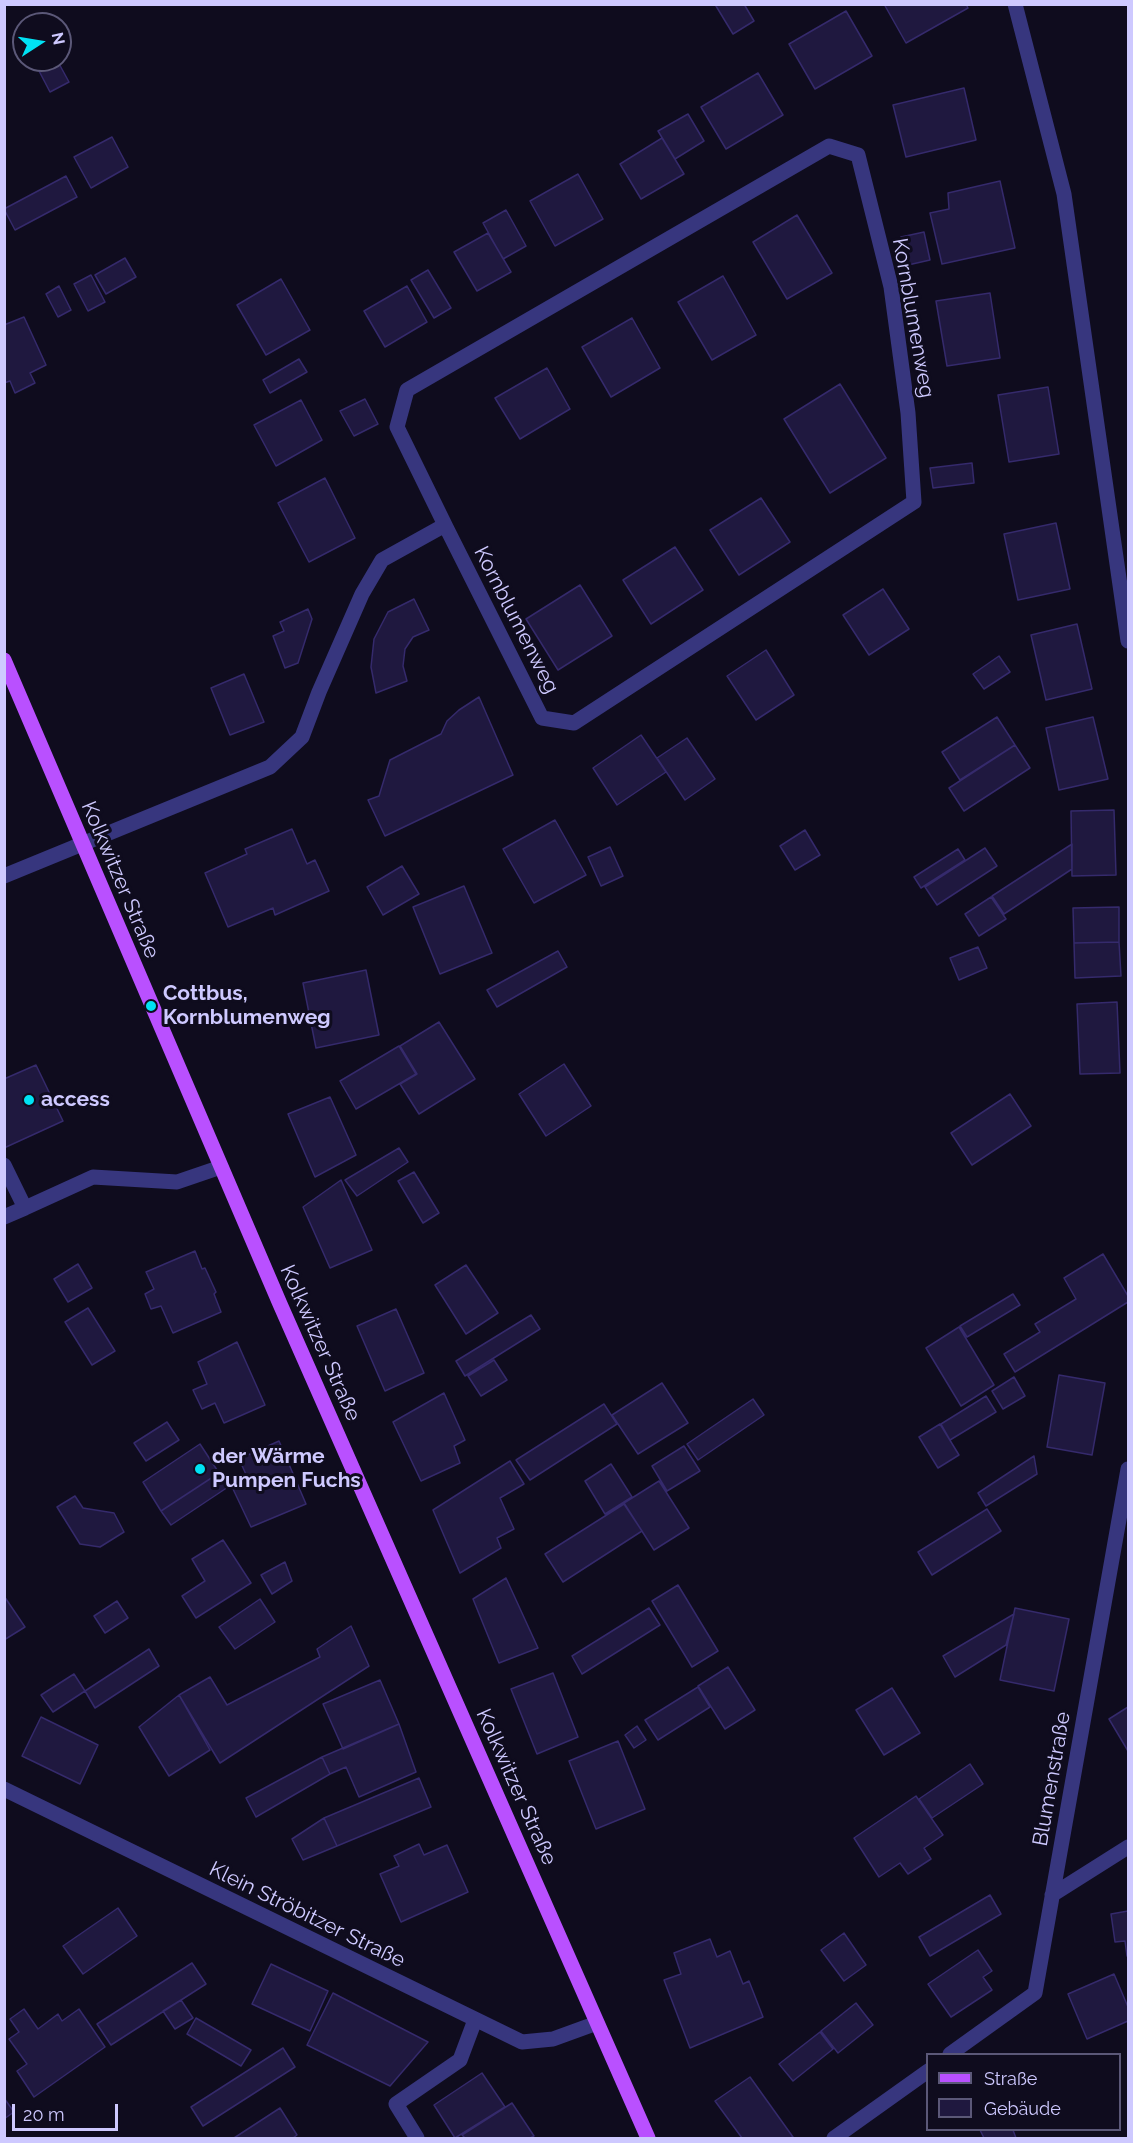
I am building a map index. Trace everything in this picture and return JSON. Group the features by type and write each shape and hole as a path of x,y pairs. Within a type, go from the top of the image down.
{"main road":[{"name":"Kolkwitzer Straße","path":"4,660 221,1167 648,2139"}],"street":[{"path":"1015,4 1064,194 1128,641"},
{"name":"Kornblumenweg","path":"829,146 858,155 891,287 908,413 914,502 574,723 542,718 445,525 397,427 408,390 829,146"},
{"path":"4,876 270,767 302,736 362,594 382,560 445,525"},
{"path":"4,1165 25,1208"},
{"path":"4,1217 93,1177 177,1182 221,1167"},
{"name":"Blumenstraße","path":"953,2053 1035,1993 1128,1469"},
{"name":"Klein Ströbitzer Straße","path":"4,1790 522,2042 553,2039 597,2023"},
{"path":"1052,1894 1128,1847"},
{"path":"417,2139 396,2104 460,2060 475,2020"},
{"path":"834,2139 926,2072"}],"building":[{"path":"718,4 744,4 754,21 733,34 716,6"},
{"path":"884,4 966,4 968,8 906,43"},
{"path":"846,11 872,56 815,89 789,44"},
{"path":"40,72 64,72 69,82 50,92"},
{"path":"758,73 783,115 726,149 701,107"},
{"path":"964,88 976,140 906,157 893,105"},
{"path":"688,114 704,141 675,159 658,131"},
{"path":"112,137 128,167 91,188 74,157"},
{"path":"662,138 684,174 641,199 620,164"},
{"path":"578,174 603,219 555,246 530,201"},
{"path":"66,176 77,197 15,230 4,209"},
{"path":"1000,181 1015,248 942,264 930,213 949,209 948,193"},
{"path":"506,210 526,246 503,259 483,223"},
{"path":"797,215 832,273 787,299 753,242"},
{"path":"924,232 930,260 908,265 901,237"},
{"path":"488,233 511,272 477,291 454,252"},
{"path":"125,258 136,277 106,294 95,275"},
{"path":"428,270 451,308 434,318 411,280"},
{"path":"91,275 105,302 88,311 74,284"},
{"path":"723,276 756,335 712,360 678,302"},
{"path":"281,279 310,330 266,355 237,305"},
{"path":"59,286 71,310 58,317 46,294"},
{"path":"407,286 427,322 385,347 364,311"},
{"path":"990,293 1000,358 947,366 936,301"},
{"path":"24,317 46,365 30,373 35,383 15,393 10,381 4,383 4,325"},
{"path":"632,318 660,368 611,397 582,347"},
{"path":"299,359 307,372 270,393 263,380"},
{"path":"547,368 570,409 520,439 495,398"},
{"path":"840,384 886,458 830,493 784,419"},
{"path":"1048,387 1059,454 1009,462 998,395"},
{"path":"365,399 378,424 354,436 340,411"},
{"path":"301,400 322,440 276,466 254,425"},
{"path":"972,463 974,483 933,488 930,468"},
{"path":"325,478 355,538 309,562 278,503"},
{"path":"761,498 790,542 739,575 710,530"},
{"path":"1056,523 1070,589 1018,600 1004,534"},
{"path":"675,547 703,590 651,624 623,580"},
{"path":"580,585 612,636 558,670 526,619"},
{"path":"883,589 909,629 869,655 843,615"},
{"path":"414,599 429,630 413,637 405,649 403,666 407,681 376,693 371,667 374,639 388,612"},
{"path":"308,609 312,619 298,663 285,668 273,636 284,631 280,622"},
{"path":"1077,624 1092,689 1046,700 1031,635"},
{"path":"766,650 794,695 756,720 727,676"},
{"path":"999,656 1010,672 984,689 973,674"},
{"path":"244,674 264,722 230,735 211,688"},
{"path":"479,697 513,775 385,836 368,800 379,796 390,760 441,734 447,721"},
{"path":"997,717 1015,745 960,780 942,752"},
{"path":"1093,717 1108,779 1059,790 1046,728"},
{"path":"641,735 666,772 617,805 593,768"},
{"path":"687,738 715,779 685,800 657,758"},
{"path":"1015,745 1030,768 964,811 949,788"},
{"path":"1114,810 1116,875 1072,876 1071,811"},
{"path":"555,820 586,875 534,903 503,849"},
{"path":"292,829 307,864 315,860 329,891 275,915 273,908 228,927 205,873 247,854 245,849"},
{"path":"805,830 820,855 795,870 780,846"},
{"path":"1072,844 1072,869 1004,914 992,896"},
{"path":"610,847 623,876 601,886 588,857"},
{"path":"985,848 997,866 937,905 925,887"},
{"path":"958,849 965,860 921,888 914,877"},
{"path":"402,866 419,894 383,915 367,887"},
{"path":"464,886 492,953 440,974 413,907"},
{"path":"991,897 1006,919 979,936 965,914"},
{"path":"1119,907 1119,942 1074,943 1073,908"},
{"path":"1119,942 1121,976 1075,978 1074,943"},
{"path":"978,947 987,968 959,980 950,958"},
{"path":"558,951 567,967 497,1007 487,990"},
{"path":"366,970 379,1035 316,1048 303,983"},
{"path":"1117,1002 1120,1073 1080,1074 1077,1004"},
{"path":"439,1022 475,1079 419,1114 400,1084 417,1074 400,1046"},
{"path":"399,1046 416,1074 356,1109 340,1081"},
{"path":"564,1064 591,1106 546,1136 519,1094"},
{"name":"access","path":"36,1065 63,1121 4,1148 4,1079"},
{"path":"1010,1094 1031,1126 972,1165 951,1133"},
{"path":"330,1097 356,1155 315,1177 288,1114"},
{"path":"399,1148 408,1162 357,1196 345,1180"},
{"path":"414,1172 439,1213 423,1223 398,1181"},
{"path":"341,1180 372,1250 330,1268 303,1207"},
{"path":"195,1251 202,1269 205,1268 216,1292 214,1294 221,1312 173,1333 161,1306 151,1309 145,1294 154,1289 146,1272"},
{"path":"1103,1254 1128,1296 1128,1302 1015,1372 1004,1354 1040,1332 1035,1324 1076,1299 1064,1278"},
{"path":"78,1264 92,1288 68,1302 54,1279"},
{"path":"466,1265 498,1313 466,1334 435,1285"},
{"path":"1013,1294 1020,1305 967,1337 960,1326"},
{"path":"88,1308 115,1351 92,1365 65,1322"},
{"path":"396,1309 424,1373 385,1391 357,1326"},
{"path":"531,1315 540,1329 465,1376 456,1361"},
{"path":"959,1327 994,1385 961,1406 926,1348"},
{"path":"237,1342 265,1405 224,1423 215,1403 202,1409 193,1390 207,1384 198,1362"},
{"path":"494,1360 507,1380 481,1396 468,1376"},
{"path":"1059,1375 1105,1383 1092,1455 1047,1447"},
{"path":"1014,1377 1025,1396 1003,1409 992,1391"},
{"path":"662,1383 688,1423 638,1454 612,1415"},
{"path":"444,1393 465,1440 454,1446 460,1463 421,1481 393,1422"},
{"path":"986,1396 996,1412 950,1440 941,1424"},
{"path":"753,1399 764,1415 698,1460 687,1444"},
{"path":"604,1404 617,1424 530,1480 516,1460"},
{"path":"167,1422 179,1440 146,1461 134,1443"},
{"path":"940,1424 959,1455 938,1468 919,1437"},
{"path":"279,1441 306,1504 251,1527 233,1489 249,1481 239,1459"},
{"path":"200,1444 219,1473 161,1511 143,1482"},
{"path":"684,1446 700,1471 667,1491 652,1466"},
{"path":"1034,1456 1037,1474 986,1506 978,1493"},
{"path":"510,1461 524,1484 500,1498 514,1529 497,1538 501,1548 460,1573 433,1510"},
{"path":"611,1464 632,1497 605,1514 585,1481"},
{"path":"219,1473 228,1487 171,1525 161,1511"},
{"path":"659,1481 689,1528 654,1550 624,1503"},
{"path":"75,1496 83,1508 114,1513 124,1532 100,1547 80,1544 57,1507"},
{"path":"624,1504 642,1531 563,1582 545,1554"},
{"path":"987,1509 1001,1531 932,1575 918,1552"},
{"path":"223,1540 251,1583 196,1618 182,1596 205,1581 192,1559"},
{"path":"285,1562 292,1581 272,1594 261,1575"},
{"path":"506,1578 538,1648 499,1663 473,1599"},
{"path":"678,1585 718,1651 692,1667 652,1601"},
{"path":"4,1596 25,1627 4,1640"},
{"path":"260,1599 275,1622 235,1649 219,1627"},
{"path":"117,1601 128,1618 105,1633 94,1616"},
{"path":"649,1608 660,1625 582,1674 572,1656"},
{"path":"1015,1608 1069,1619 1054,1691 1000,1680"},
{"path":"1014,1614 1006,1645 955,1677 943,1656"},
{"path":"351,1626 369,1666 220,1763 179,1695 210,1677 227,1705 320,1657 317,1649"},
{"path":"149,1649 159,1666 95,1708 85,1691"},
{"path":"728,1667 755,1710 725,1729 698,1686"},
{"path":"553,1673 578,1737 537,1754 511,1689"},
{"path":"74,1674 85,1691 53,1712 41,1695"},
{"path":"380,1680 399,1724 343,1749 323,1704"},
{"path":"698,1687 710,1707 658,1740 645,1720"},
{"path":"892,1688 920,1733 884,1755 856,1710"},
{"path":"179,1695 210,1750 169,1776 139,1727"},
{"path":"1128,1707 1128,1751 1109,1719"},
{"path":"41,1717 98,1745 80,1784 22,1756"},
{"path":"399,1724 416,1772 359,1797 346,1767 330,1774 322,1757"},
{"path":"637,1726 646,1740 634,1748 625,1735"},
{"path":"618,1741 645,1809 596,1829 569,1761"},
{"path":"322,1757 330,1774 256,1817 246,1798"},
{"path":"970,1764 983,1784 932,1818 919,1799"},
{"path":"419,1778 431,1807 337,1846 324,1818"},
{"path":"916,1796 943,1835 924,1848 931,1859 908,1874 900,1863 879,1877 854,1838"},
{"path":"324,1818 337,1846 303,1860 292,1839"},
{"path":"419,1844 424,1855 447,1845 468,1892 401,1922 380,1874 399,1866 394,1856"},
{"path":"990,1895 1001,1914 930,1956 919,1937"},
{"path":"118,1908 137,1936 83,1974 63,1946"},
{"path":"1128,1911 1127,1956 1125,1941 1115,1942 1111,1914"},
{"path":"844,1933 866,1965 844,1981 821,1950"},
{"path":"710,1939 717,1957 730,1951 743,1984 749,1981 763,2017 690,2048 664,1980 681,1974 674,1953"},
{"path":"978,1950 992,1971 983,1977 992,1990 951,2017 928,1984"},
{"path":"192,1963 206,1984 111,2045 97,2024"},
{"path":"271,1964 328,1991 310,2031 252,2004"},
{"path":"1114,1974 1128,2007 1128,2021 1087,2039 1068,1994"},
{"path":"333,1993 428,2042 390,2086 307,2045"},
{"path":"181,2000 193,2018 175,2029 163,2011"},
{"path":"856,2003 873,2025 838,2053 821,2031"},
{"path":"24,2009 38,2029 58,2014 62,2021 79,2009 105,2047 34,2097 17,2071 27,2064 9,2039 19,2032 10,2019"},
{"path":"196,2018 251,2050 241,2066 187,2034"},
{"path":"820,2032 833,2049 793,2081 779,2064"},
{"path":"283,2048 295,2067 203,2126 191,2107"},
{"path":"482,2073 505,2107 455,2138 434,2105"},
{"path":"750,2077 793,2137 742,2138 715,2101"},
{"path":"4,2098 14,2112 4,2119"},
{"path":"512,2103 534,2136 530,2138 465,2138 462,2135"},
{"path":"280,2108 297,2135 293,2138 234,2138"},
{"path":"980,2131 1013,2131 1016,2138 984,2138"}],"place":[{"name":"Cottbus, Kornblumenweg","path":"151,1006"},
{"name":"access","path":"29,1100"},
{"name":"der Wärme Pumpen Fuchs","path":"200,1469"}]}
